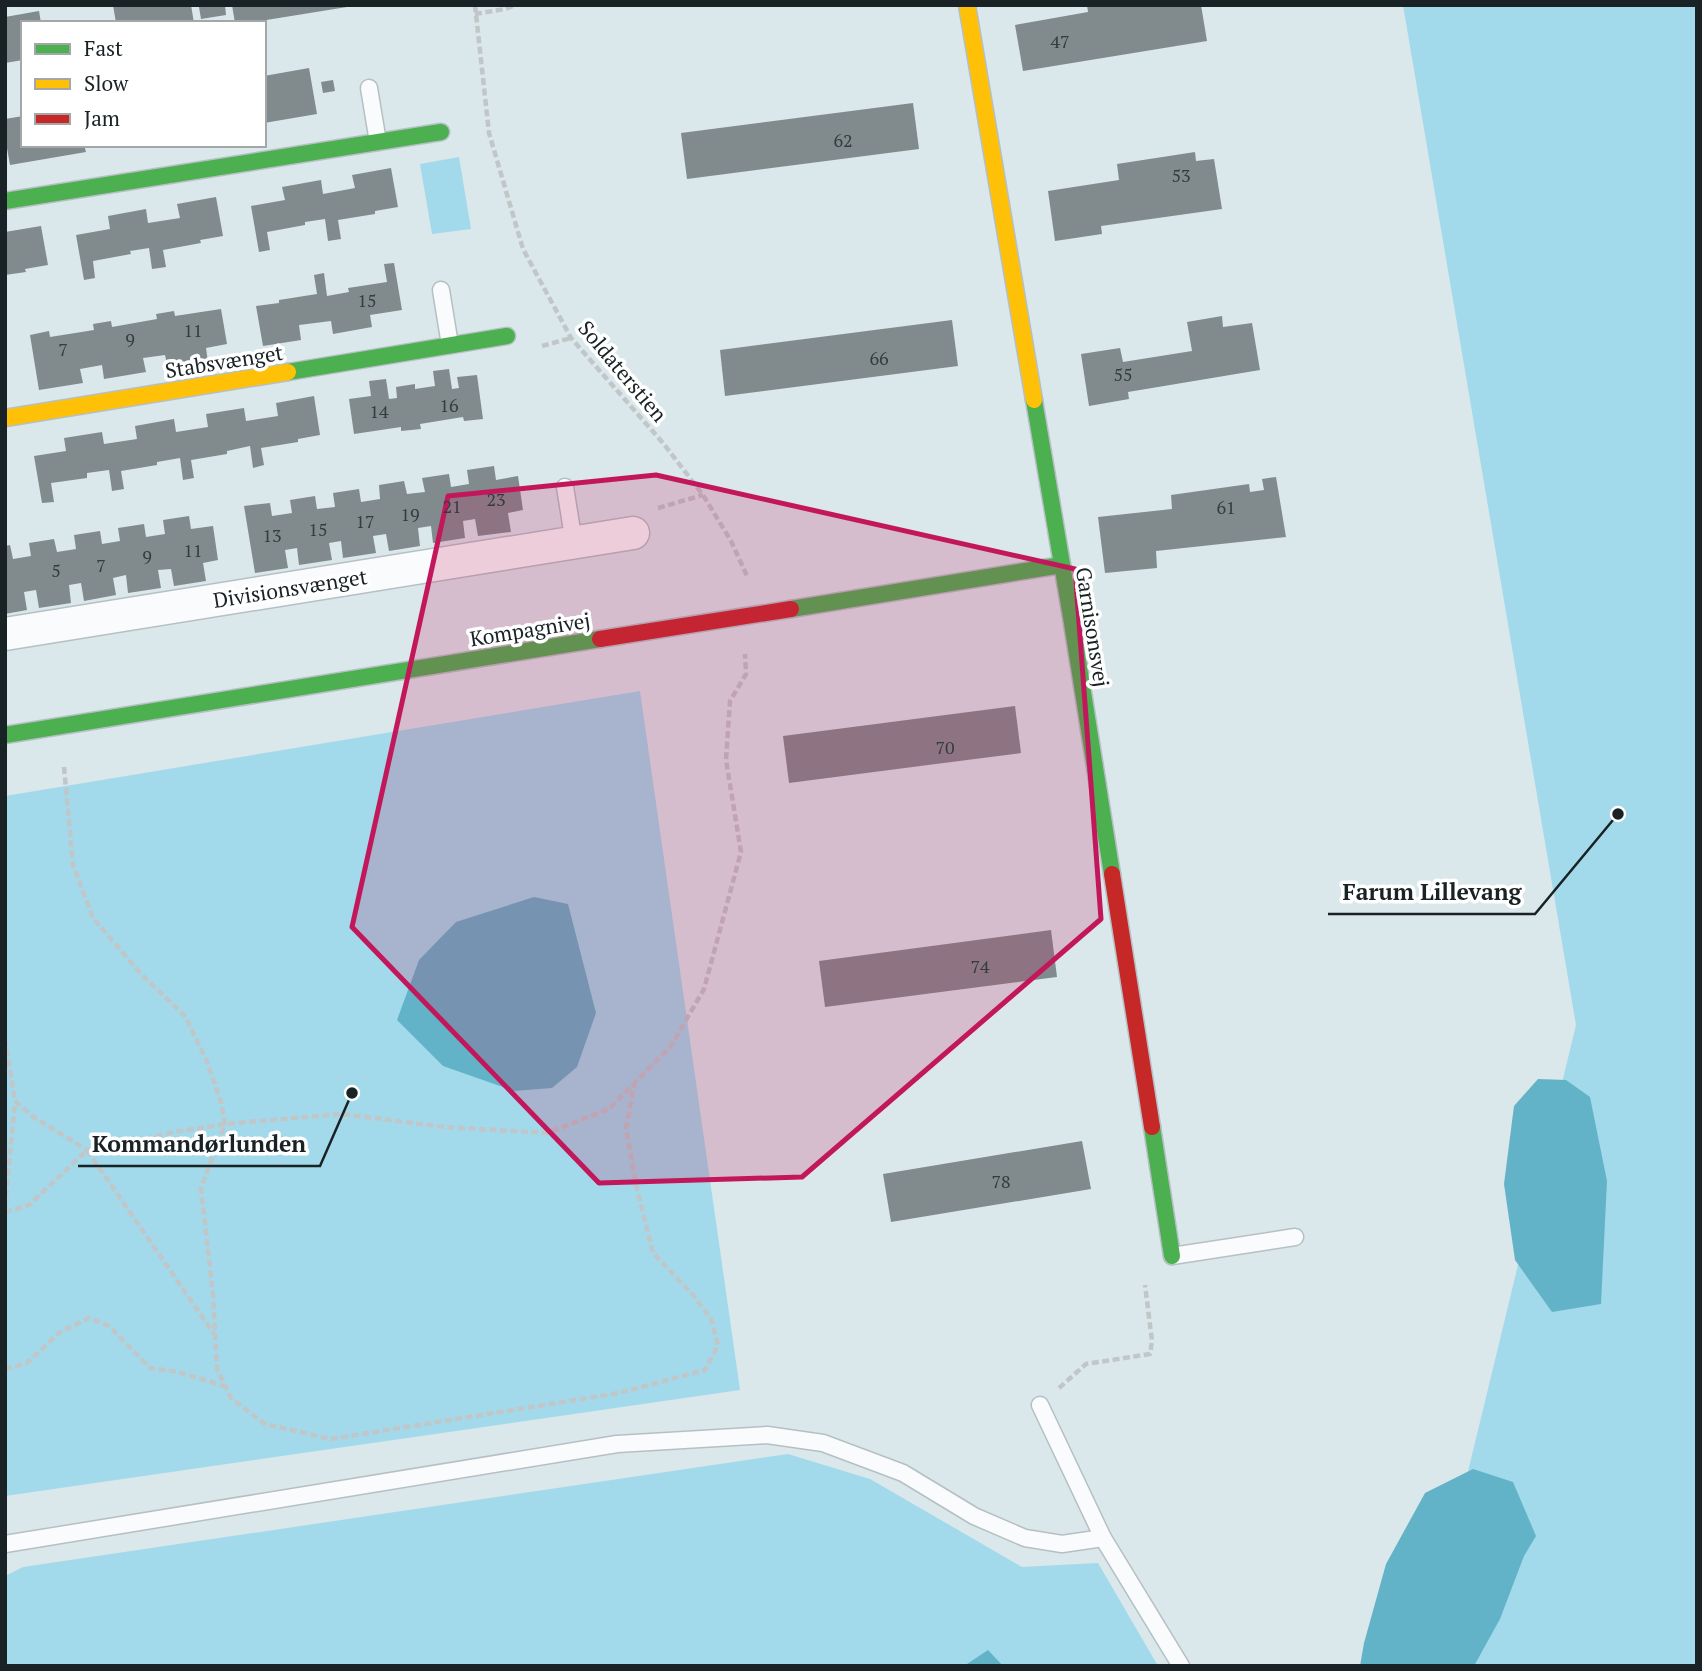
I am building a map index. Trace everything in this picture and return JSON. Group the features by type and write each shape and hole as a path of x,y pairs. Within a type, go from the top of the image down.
{"street":[{"name":"Garnisonsvej","path":"967,5 1062,565 1172,1256"},
{"path":"5,201 441,132"},
{"name":"Stabsvænget","path":"5,418 507,336"},
{"name":"Divisionsvænget","path":"5,634 633,533"},
{"name":"Kompagnivej","path":"5,734 1062,565"}],"lane":[{"path":"369,88 378,142"},
{"path":"441,290 450,345"},
{"path":"565,487 574,543"},
{"path":"1172,1256 1295,1237"},
{"path":"1040,1405 1104,1538 1181,1666"},
{"path":"5,1544 617,1444 767,1435 822,1443 903,1473 974,1516 1025,1538 1062,1544 1104,1538"}],"path":[{"name":"Soldaterstien","path":"475,5 489,133 523,249 571,338 663,443 703,495 731,541 748,578"},
{"path":"475,15 516,5"},
{"path":"633,533 641,513 703,495"},
{"path":"5,1212 29,1205 87,1150 104,1149 169,1133 225,1124 342,1114 445,1127 547,1133 609,1109 671,1046 704,989 741,852 726,760 730,701 746,674 745,656"},
{"path":"64,767 73,865 93,918 141,974 185,1016 206,1059 221,1102 225,1124 201,1188 213,1296 217,1369 230,1398 265,1424 331,1439 619,1393 705,1370 718,1345 711,1319 694,1296 653,1253 637,1189 626,1128 635,1083"},
{"path":"5,1039 15,1101 5,1207"},
{"path":"15,1101 35,1118 87,1150 215,1334"},
{"path":"1040,1405 1086,1364 1150,1354 1152,1341 1143,1262 1172,1256"},
{"path":"5,1369 27,1363 60,1332 89,1318 109,1326 150,1368 178,1372 225,1386"}],"highlighted area":[{"path":"656,475 1075,569 1101,919 802,1177 599,1183 352,927 448,496"}],"shaded area":[{"path":"1403,5 1697,5 1697,1666 1421,1666 1576,1025"},
{"path":"459,157 471,229 432,234 420,164"},
{"path":"640,691 740,1390 5,1496 5,796"},
{"path":"534,897 568,904 596,1013 577,1067 552,1088 514,1091 443,1066 397,1020 419,960 456,922"},
{"path":"1538,1079 1566,1080 1590,1097 1607,1181 1601,1304 1552,1312 1515,1260 1504,1184 1514,1106"},
{"path":"788,1454 870,1479 1022,1567 1098,1563 1158,1666 5,1666 5,1576 23,1567"},
{"path":"1473,1469 1513,1482 1536,1536 1524,1556 1500,1619 1474,1666 1360,1666 1386,1564 1425,1493"},
{"path":"988,1650 1003,1666 964,1666"}],"building":[{"path":"113,5 191,5 194,21 116,21"},
{"path":"225,5 226,15 201,19 199,7"},
{"path":"232,5 347,5 260,21 235,21"},
{"path":"1087,5 1201,5 1207,41 1023,71 1015,25 1088,12"},
{"path":"39,11 41,21 21,21 21,60 5,63 5,17"},
{"path":"309,68 317,114 266,123 266,76"},
{"path":"333,80 335,91 323,93 321,82"},
{"path":"913,103 919,149 687,179 681,133"},
{"path":"21,116 21,147 85,147 86,152 10,165 5,119"},
{"path":"1195,152 1196,161 1214,159 1222,209 1101,226 1102,234 1055,241 1048,191 1119,180 1117,164"},
{"path":"391,168 398,207 338,220 341,239 328,241 325,219 267,232 270,250 259,252 251,206 285,200 282,187 321,180 323,194 355,188 352,175"},
{"path":"216,197 223,236 163,250 166,267 152,269 149,248 93,261 95,278 84,280 76,235 110,229 108,216 146,209 148,223 180,218 177,204"},
{"path":"41,226 48,265 5,275 5,232"},
{"path":"394,263 402,310 370,315 372,327 333,334 331,321 299,325 301,340 263,346 256,306 317,294 314,275 324,273 327,296 349,292 348,288 387,282 384,264"},
{"path":"221,309 227,344 206,348 208,362 168,369 165,355 143,358 146,372 104,379 102,365 80,369 83,383 39,390 30,335 49,331 50,337 94,330 93,324 111,321 112,327 157,319 156,314 174,311 175,316"},
{"path":"1222,316 1223,327 1252,323 1260,370 1128,392 1129,399 1089,406 1081,354 1120,348 1123,362 1192,351 1187,322"},
{"path":"952,320 958,366 725,396 720,350"},
{"path":"449,369 452,389 459,388 457,377 477,375 483,419 464,421 463,417 420,424 421,429 401,431 401,427 354,434 349,399 371,396 369,381 386,379 389,399 397,398 396,387 415,384 415,389 435,386 433,371"},
{"path":"314,396 320,435 298,439 298,442 261,448 264,465 253,468 250,446 227,451 227,454 191,460 194,478 183,480 180,458 121,471 124,489 112,491 109,470 87,473 87,478 51,483 54,502 42,503 34,456 66,451 64,438 102,432 104,444 137,439 135,426 174,419 176,432 208,427 206,414 244,408 246,421 278,416 276,403"},
{"path":"494,466 496,480 518,476 523,510 508,513 511,532 478,536 475,519 463,521 465,538 433,543 431,526 418,528 420,546 389,551 386,534 373,536 376,553 343,558 341,541 329,543 332,560 299,565 297,548 285,550 288,568 255,573 244,506 270,503 272,516 292,513 290,500 315,496 317,509 335,507 333,493 359,489 361,502 380,499 379,485 404,481 407,494 425,492 422,478 449,474 451,487 469,484 467,470"},
{"path":"1276,477 1286,537 1156,551 1157,568 1105,573 1098,517 1172,509 1171,495 1249,484 1250,492 1264,490 1262,479"},
{"path":"189,516 191,529 213,526 218,560 203,563 206,581 174,586 171,569 158,570 161,588 128,593 126,575 113,578 116,595 84,601 81,583 69,585 71,603 39,608 36,590 24,592 27,610 5,614 5,546 10,545 13,559 31,556 29,543 54,539 57,552 76,549 74,535 100,531 102,544 120,541 118,528 144,524 146,537 165,534 163,520"},
{"path":"1015,706 1021,753 789,783 783,736"},
{"path":"1051,930 1057,977 825,1007 819,961"},
{"path":"1082,1141 1091,1189 891,1222 883,1174"}],"traffic: fast":[{"path":"5,201 441,132"},
{"path":"288,372 507,336"},
{"path":"1034,400 1112,874"},
{"path":"791,609 1062,565"},
{"path":"5,735 600,639"},
{"path":"1152,1127 1172,1256"}],"traffic: slow":[{"path":"967,5 1034,400"},
{"path":"5,418 288,372"}],"traffic: jam":[{"path":"600,639 791,609"},
{"path":"1112,874 1152,1127"}],"place":[{"name":"Farum Lillevang","path":"1618,814"},
{"name":"Kommandørlunden","path":"352,1093"}]}
